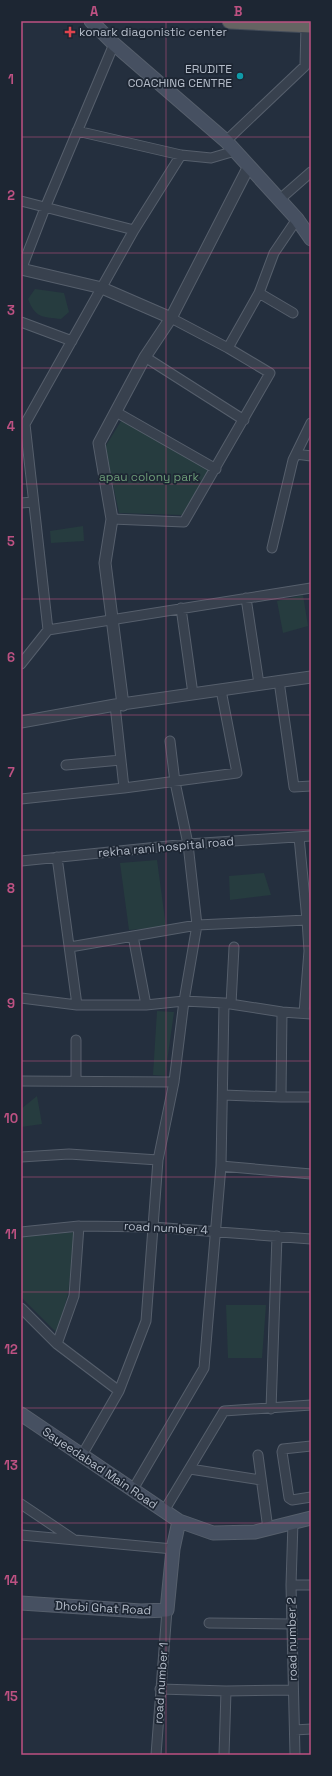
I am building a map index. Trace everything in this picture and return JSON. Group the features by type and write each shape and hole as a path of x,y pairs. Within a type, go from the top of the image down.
{"highway":[{"path":"230,21 308,25"}],"main road":[{"path":"91,21 114,44 226,141 297,219 311,239"},
{"name":"Sayeedabad Main Road","path":"21,1414 132,1491 179,1521 213,1533 255,1532 311,1518"},
{"name":"Dhobi Ghat Road","path":"21,1604 142,1611 167,1610 173,1549 179,1521"}],"street":[{"path":"226,141 308,69 308,25"},
{"path":"112,519 184,522 216,469 270,373 228,348 171,318 102,288 21,270 45,208 114,44"},
{"path":"77,131 181,154 211,158 235,151"},
{"path":"48,630 25,424 134,230 181,154"},
{"path":"124,788 112,619 105,563 112,519 99,443 145,357 171,318 249,166"},
{"path":"279,200 311,172"},
{"path":"21,201 134,230"},
{"path":"228,348 259,293 274,253 297,219"},
{"path":"259,293 293,313"},
{"path":"21,322 72,341"},
{"path":"145,357 244,420"},
{"path":"116,412 216,469"},
{"path":"272,548 293,460 311,423"},
{"path":"296,454 311,456"},
{"path":"21,503 33,502"},
{"path":"21,664 48,630 311,588 311,592"},
{"path":"246,598 260,684"},
{"path":"181,608 193,694"},
{"path":"21,722 119,705 311,676"},
{"path":"279,681 294,788 311,786"},
{"path":"21,799 175,782 236,773 221,690"},
{"path":"82,1455 119,1391 146,1321 158,1160 174,1082 184,1001 197,925 188,844 175,782 170,742"},
{"path":"66,765 121,760"},
{"path":"21,998 77,1005 146,1005 184,1001 228,1003 282,1012 307,1014 310,951 299,836"},
{"name":"rekha rani hospital road","path":"21,861 188,844 311,836"},
{"path":"57,857 77,1005"},
{"path":"70,947 197,925 307,920"},
{"path":"133,936 146,1005"},
{"path":"132,1491 204,1368 221,1166 228,1003 234,947"},
{"path":"281,1097 282,1012"},
{"path":"76,1040 76,1081"},
{"path":"21,1081 174,1082"},
{"path":"223,1095 281,1097 311,1096"},
{"path":"21,1157 69,1154 158,1160"},
{"path":"221,1166 311,1174"},
{"path":"57,1344 74,1296 78,1226"},
{"name":"road number 4","path":"21,1232 78,1226 153,1227 278,1236 311,1240"},
{"path":"271,1409 278,1236"},
{"path":"21,1308 57,1344 119,1391"},
{"path":"164,1511 224,1411 271,1409 311,1405"},
{"path":"311,1446 287,1447 283,1449 282,1452 289,1498 292,1500 311,1497"},
{"path":"258,1455 268,1529"},
{"path":"190,1469 261,1480"},
{"path":"21,1504 74,1539"},
{"name":"road number 2","path":"293,1522 291,1624 295,1755"},
{"path":"21,1535 173,1549"},
{"path":"291,1585 311,1585"},
{"name":"road number 1","path":"156,1755 167,1610"},
{"path":"209,1623 291,1624"},
{"path":"160,1689 226,1691 293,1690"},
{"path":"224,1755 226,1691"},
{"path":"295,1730 311,1729"}],"green space":[{"path":"35,289 64,293 69,312 61,319 44,317 37,313 28,299"},
{"name":"apau colony park","path":"123,418 209,470 182,515 119,513 105,447"},
{"path":"83,526 84,541 51,543 50,531"},
{"path":"303,595 308,626 283,633 277,601"},
{"path":"157,860 166,927 129,930 120,863"},
{"path":"264,873 271,895 230,900 229,876"},
{"path":"157,1011 174,1012 165,1076 153,1075"},
{"path":"37,1096 42,1124 21,1127 21,1109"},
{"path":"75,1232 68,1294 57,1333 21,1297 21,1237"},
{"path":"226,1305 266,1305 262,1358 228,1358"}],"place":[{"name":"konark diagonistic center","path":"70,32"},
{"name":"ERUDITE COACHING CENTRE","path":"240,76"}]}
